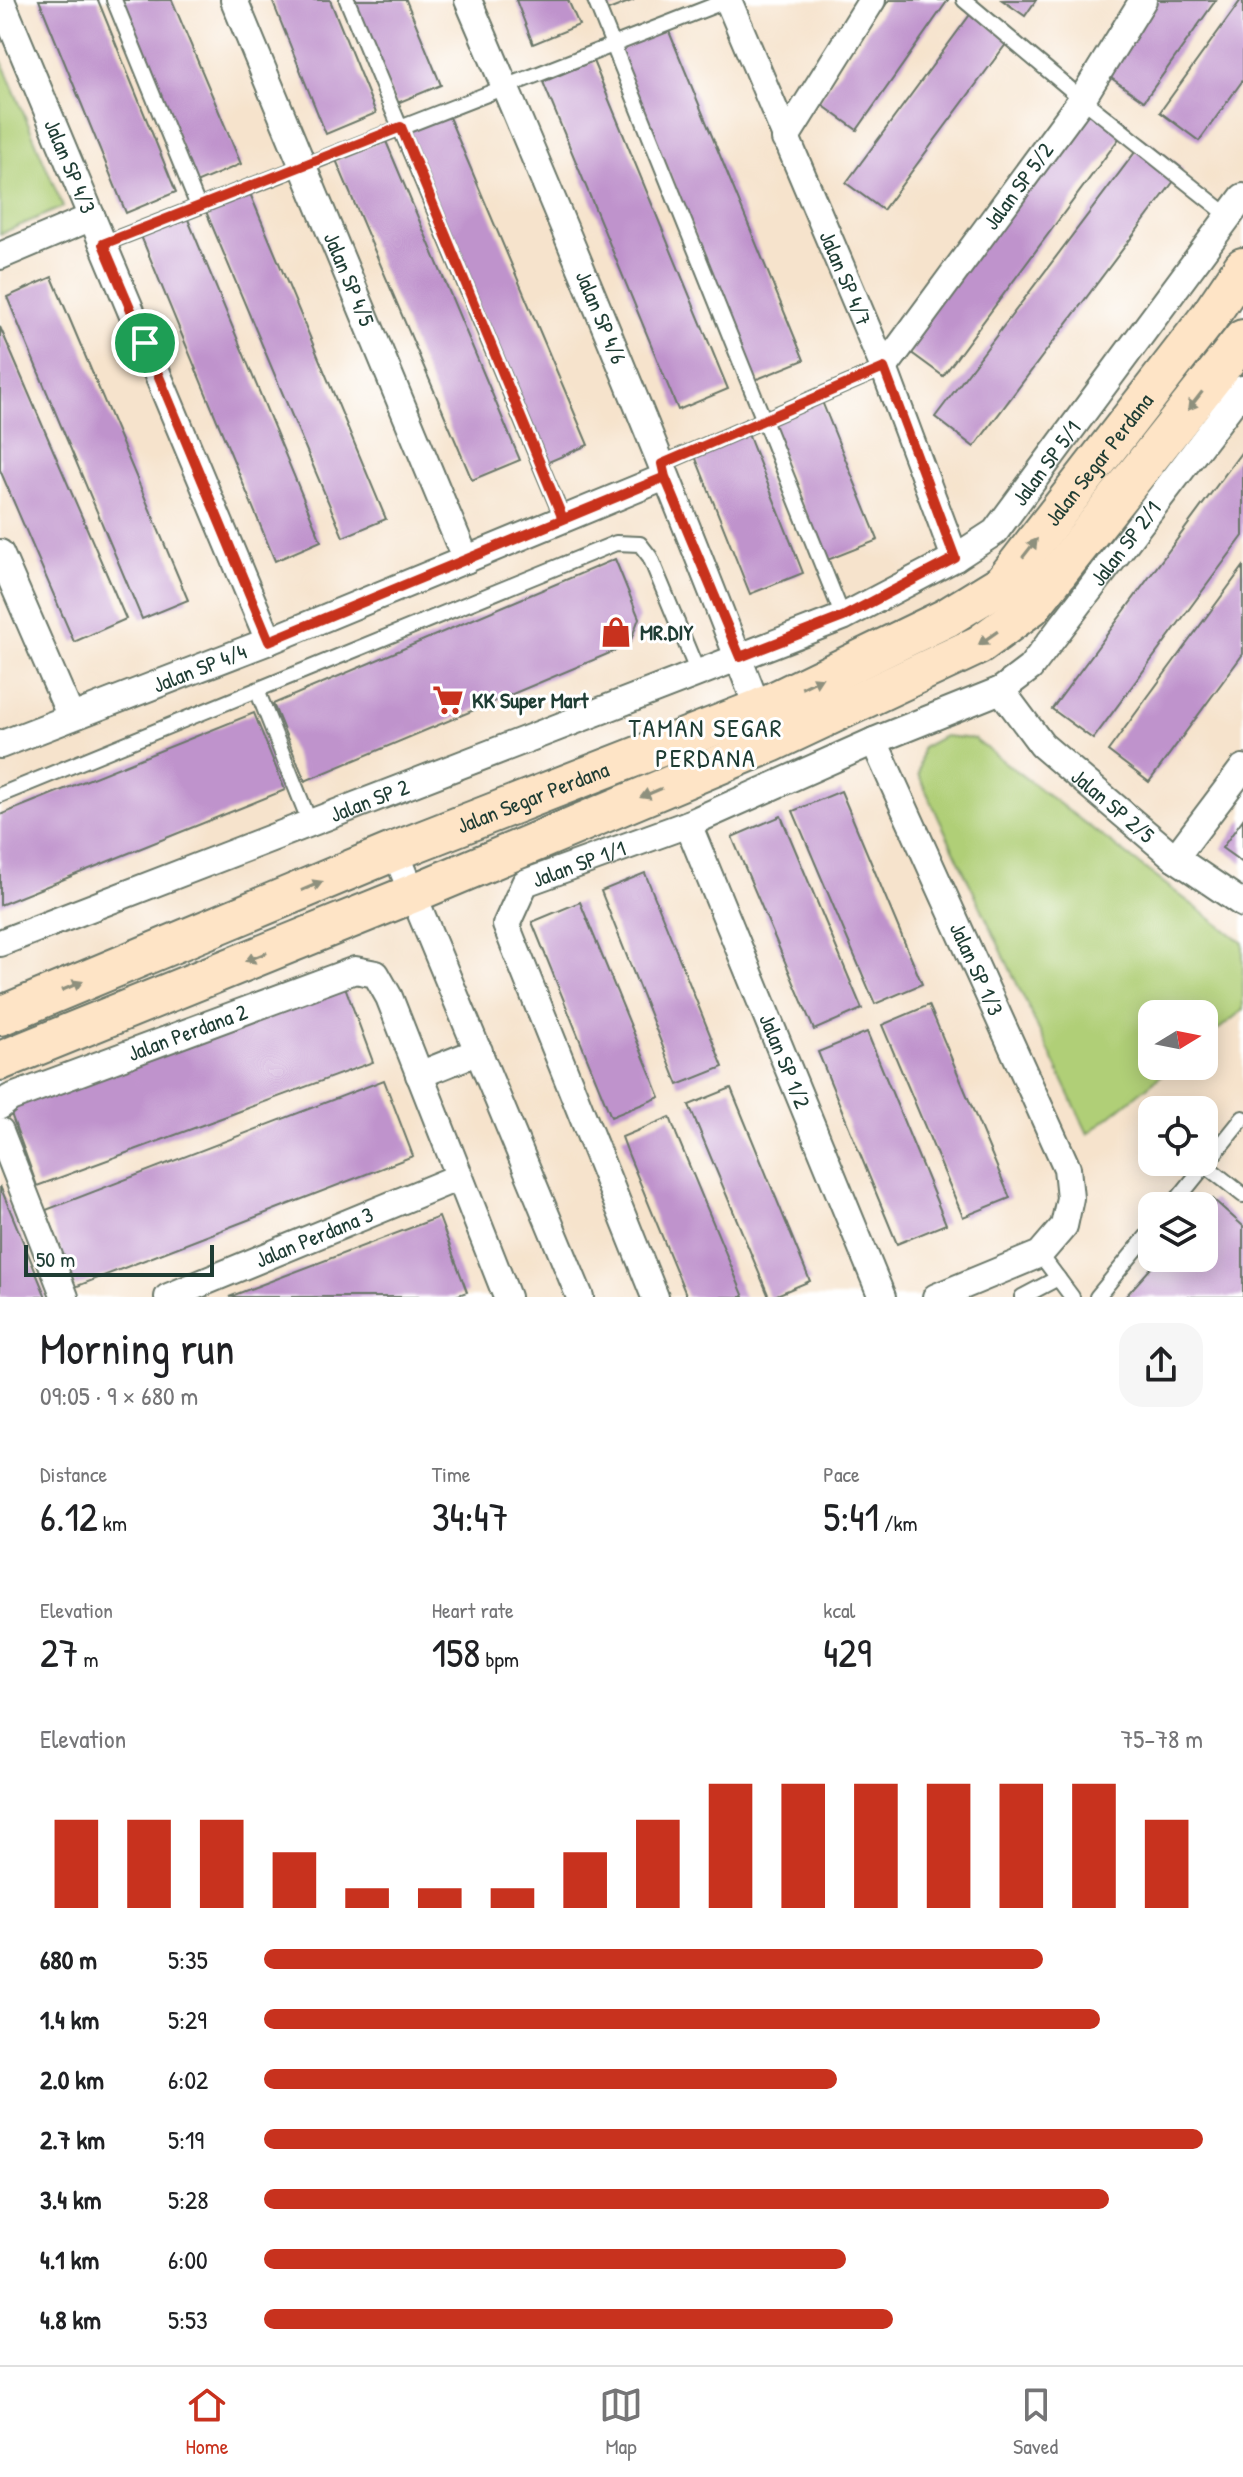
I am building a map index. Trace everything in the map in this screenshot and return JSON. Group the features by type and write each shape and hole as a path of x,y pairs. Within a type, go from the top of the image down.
{"street":[{"name":"Jalan SP 4/3","path":"1,0 269,641"},
{"name":"Jalan SP 4/5","path":"234,0 466,560"},
{"name":"Jalan SP 4/6","path":"468,0 664,470 764,726"},
{"name":"Jalan SP 4/7","path":"728,0 884,368 955,558"},
{"path":"785,139 872,0"},
{"name":"Jalan SP 5/2","path":"884,368 1082,99 1143,0"},
{"name":"Jalan SP 5/1","path":"735,646 775,643 843,617 955,558 995,532 1236,206"},
{"path":"0,256 92,217"},
{"name":"Jalan Segar Perdana","path":"0,1061 414,893 764,726 1003,583 1209,317 1243,267"},
{"path":"1209,317 1243,340"},
{"name":"Jalan Segar Perdana","path":"0,1016 395,851 764,726 979,645 1031,607 1243,340"},
{"name":"Jalan SP 2/1","path":"1001,690 1030,668 1243,389"},
{"name":"Jalan SP 4/4","path":"0,745 269,641 466,560 563,519 664,470"},
{"path":"0,553 71,717"},
{"name":"Jalan SP 2","path":"0,943 698,673 735,646"},
{"name":"Jalan SP 1/1","path":"655,1297 506,925 525,883 688,824 874,741 1001,690"},
{"name":"Jalan SP 2/5","path":"1001,690 1042,745 1175,858 1243,904"},
{"name":"Jalan SP 1/3","path":"874,741 1067,1168 1070,1198 1064,1226 1040,1254"},
{"path":"1175,858 1243,768"},
{"name":"Jalan SP 1/2","path":"688,824 882,1297"},
{"path":"395,851 580,1297"},
{"name":"Jalan Perdana 2","path":"0,1106 10,1098 355,970 376,974 389,997 419,1075"},
{"path":"479,1051 419,1075 507,1297"},
{"path":"0,1131 65,1297"},
{"name":"Jalan Perdana 3","path":"168,1297 459,1177"},
{"path":"936,1297 1040,1254"}],"lane":[{"path":"114,0 198,206"},
{"path":"347,0 563,519"},
{"path":"595,0 843,617"},
{"path":"103,244 728,0"},
{"path":"964,0 1082,99 1236,206"},
{"path":"664,470 765,419 884,368"},
{"path":"0,795 616,543 640,544 650,557 698,673"},
{"path":"257,690 310,823"},
{"path":"1218,1149 1243,1118"},
{"path":"1218,1175 1243,1195"},
{"path":"1183,1192 1196,1176"},
{"path":"1097,1297 1138,1247"},
{"path":"1040,1254 1072,1297"},
{"path":"1022,1297 1058,1278"}],"green space":[{"path":"0,57 63,207 0,234"},
{"path":"944,736 974,739 1243,943 1243,1010 1218,1030 1218,1000 1138,1000 1138,1080 1156,1080 1088,1134 918,774 922,748"}],"building":[{"path":"39,0 98,0 176,192 126,213"},
{"path":"119,0 172,0 241,164 196,183"},
{"path":"272,0 330,0 376,113 326,134"},
{"path":"352,0 406,0 441,85 395,104"},
{"path":"516,0 568,0 579,25 533,44"},
{"path":"602,0 634,0 606,11"},
{"path":"889,0 948,0 857,130 818,102"},
{"path":"1002,0 1036,0 1025,16"},
{"path":"1155,0 1216,0 1144,101 1104,73"},
{"path":"1241,0 1243,80 1199,141 1160,112"},
{"path":"972,12 1009,40 883,210 846,183"},
{"path":"668,29 804,360 755,380 618,50"},
{"path":"593,61 728,389 678,410 543,82"},
{"path":"1088,95 1129,125 943,376 902,346"},
{"path":"446,110 588,445 544,464 403,129"},
{"path":"385,139 520,460 472,480 336,160"},
{"path":"1145,139 1183,169 974,447 935,417"},
{"path":"249,191 386,519 343,537 205,209"},
{"path":"187,217 321,541 275,561 141,236"},
{"path":"52,277 188,600 142,619 7,297"},
{"path":"0,327 126,619 74,642 0,470"},
{"path":"821,399 878,540 825,561 768,420"},
{"path":"746,429 803,573 750,594 693,451"},
{"path":"1243,450 1243,536 1093,739 1052,709"},
{"path":"615,559 639,618 629,645 305,781 273,704"},
{"path":"1243,567 1243,654 1149,782 1108,751"},
{"path":"254,713 285,790 0,905 0,815"},
{"path":"841,791 922,984 875,1004 793,811"},
{"path":"781,816 862,1009 814,1030 732,837"},
{"path":"1243,819 1243,863 1222,848"},
{"path":"645,873 723,1067 678,1085 601,891"},
{"path":"580,902 660,1097 611,1117 532,922"},
{"path":"344,984 373,1062 37,1186 9,1108"},
{"path":"929,1005 1010,1198 963,1217 882,1025"},
{"path":"867,1032 946,1224 897,1244 818,1052"},
{"path":"384,1080 413,1156 75,1287 46,1210"},
{"path":"731,1088 810,1281 772,1297 769,1297 689,1105"},
{"path":"670,1117 744,1297 687,1297 629,1156 622,1137"},
{"path":"0,1186 46,1297 0,1297"},
{"path":"1218,1204 1243,1226 1243,1297 1125,1297 1147,1272 1218,1272"},
{"path":"439,1217 467,1292 453,1297 229,1297"}],"place":[{"name":"MR.DIY","path":"616,632"},
{"name":"KK Super Mart","path":"448,700"}],"district":[{"name":"TAMAN SEGAR PERDANA","path":"706,742"}],"route":[{"path":"145,343 103,244 401,127 563,519 665,477 662,464 884,368 955,558 843,617 740,657 665,477 269,641 145,343"}]}
